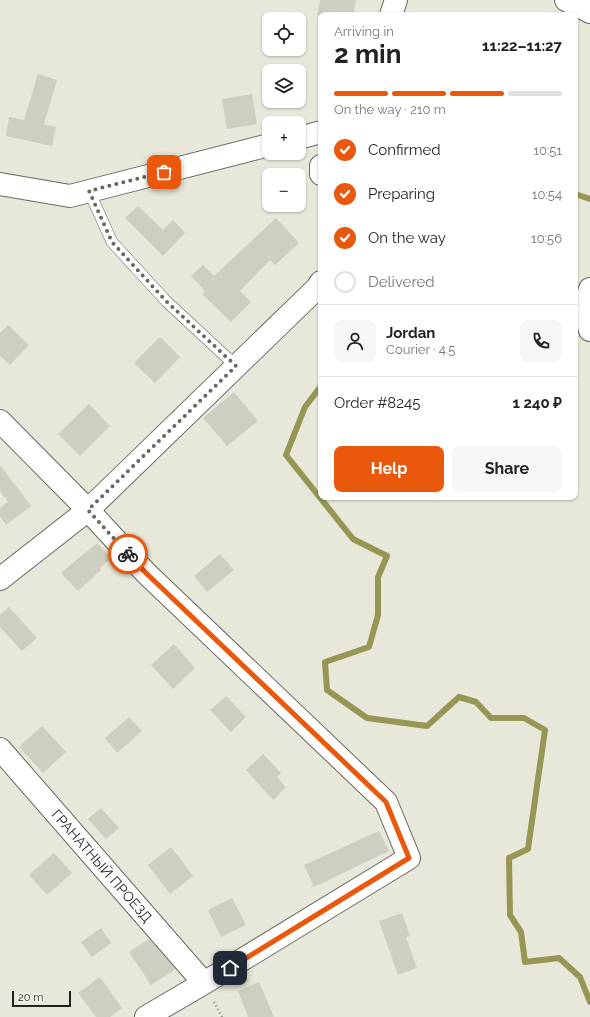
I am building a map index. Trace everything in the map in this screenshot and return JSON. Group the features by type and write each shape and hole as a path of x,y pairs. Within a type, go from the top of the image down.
{"street":[{"path":"392,12 396,0"},
{"path":"566,0 590,12"},
{"path":"306,136 318,133"},
{"path":"0,184 70,196 262,147"},
{"path":"0,579 88,510 318,286"},
{"path":"590,289 584,308 590,330"},
{"path":"0,421 88,510 146,573 386,802 409,858 146,1017"},
{"name":"ГРАНАТНЫЙ ПРОЕЗД","path":"0,749 204,983"}],"lane":[{"path":"89,191 112,242 166,301 236,366"}],"building":[{"path":"320,0 356,0 354,12 318,12 317,15"},
{"path":"38,74 57,80 44,124 56,127 52,146 6,136 9,117 24,120"},
{"path":"252,94 257,124 227,129 222,99"},
{"path":"138,206 163,230 173,220 185,233 163,256 125,218"},
{"path":"276,218 299,243 275,265 270,260 240,291 251,302 231,322 202,294 205,291 191,276 203,265 214,276"},
{"path":"8,325 29,345 10,365 0,356 0,333"},
{"path":"160,337 180,357 155,383 134,363"},
{"path":"234,392 258,421 227,446 203,418"},
{"path":"89,404 110,426 80,456 58,434"},
{"path":"0,465 31,506 6,525 0,516 0,508 8,502 0,491"},
{"path":"97,543 111,558 100,568 101,570 78,591 61,573"},
{"path":"220,554 234,570 207,592 194,576"},
{"path":"9,607 37,638 22,651 0,627 0,615"},
{"path":"174,644 195,668 173,689 151,665"},
{"path":"226,696 246,717 231,732 210,710"},
{"path":"129,717 142,731 117,753 105,738"},
{"path":"42,726 66,752 43,773 19,747"},
{"path":"263,754 281,773 277,777 286,787 273,800 246,770"},
{"path":"101,808 119,828 106,839 88,819"},
{"path":"379,831 389,851 314,887 304,865"},
{"path":"171,847 193,876 170,894 148,865"},
{"path":"54,853 72,873 47,895 29,875"},
{"path":"232,898 246,925 221,937 208,910"},
{"path":"402,913 410,936 406,937 417,968 398,975 379,921"},
{"path":"101,928 111,943 92,957 81,942"},
{"path":"149,939 176,969 151,985 129,952"},
{"path":"100,977 122,1008 110,1017 96,1017 78,993"},
{"path":"259,982 274,1017 248,1017 238,991"}],"waterway":[{"path":"578,195 590,199"},
{"path":"318,390 305,407 286,455 318,495"},
{"path":"322,500 353,539 387,556 378,577 378,615 369,647 325,662 327,690 367,718 427,726 459,697 476,702 491,718 524,718 545,730 528,849 509,858 510,915 521,932 525,962 559,958 580,977 590,1002"}],"way so far":[{"path":"128,554 88,510 236,366 166,301 112,242 89,191 164,172"}],"route":[{"path":"128,554 146,573 386,802 409,858 230,968"}]}
